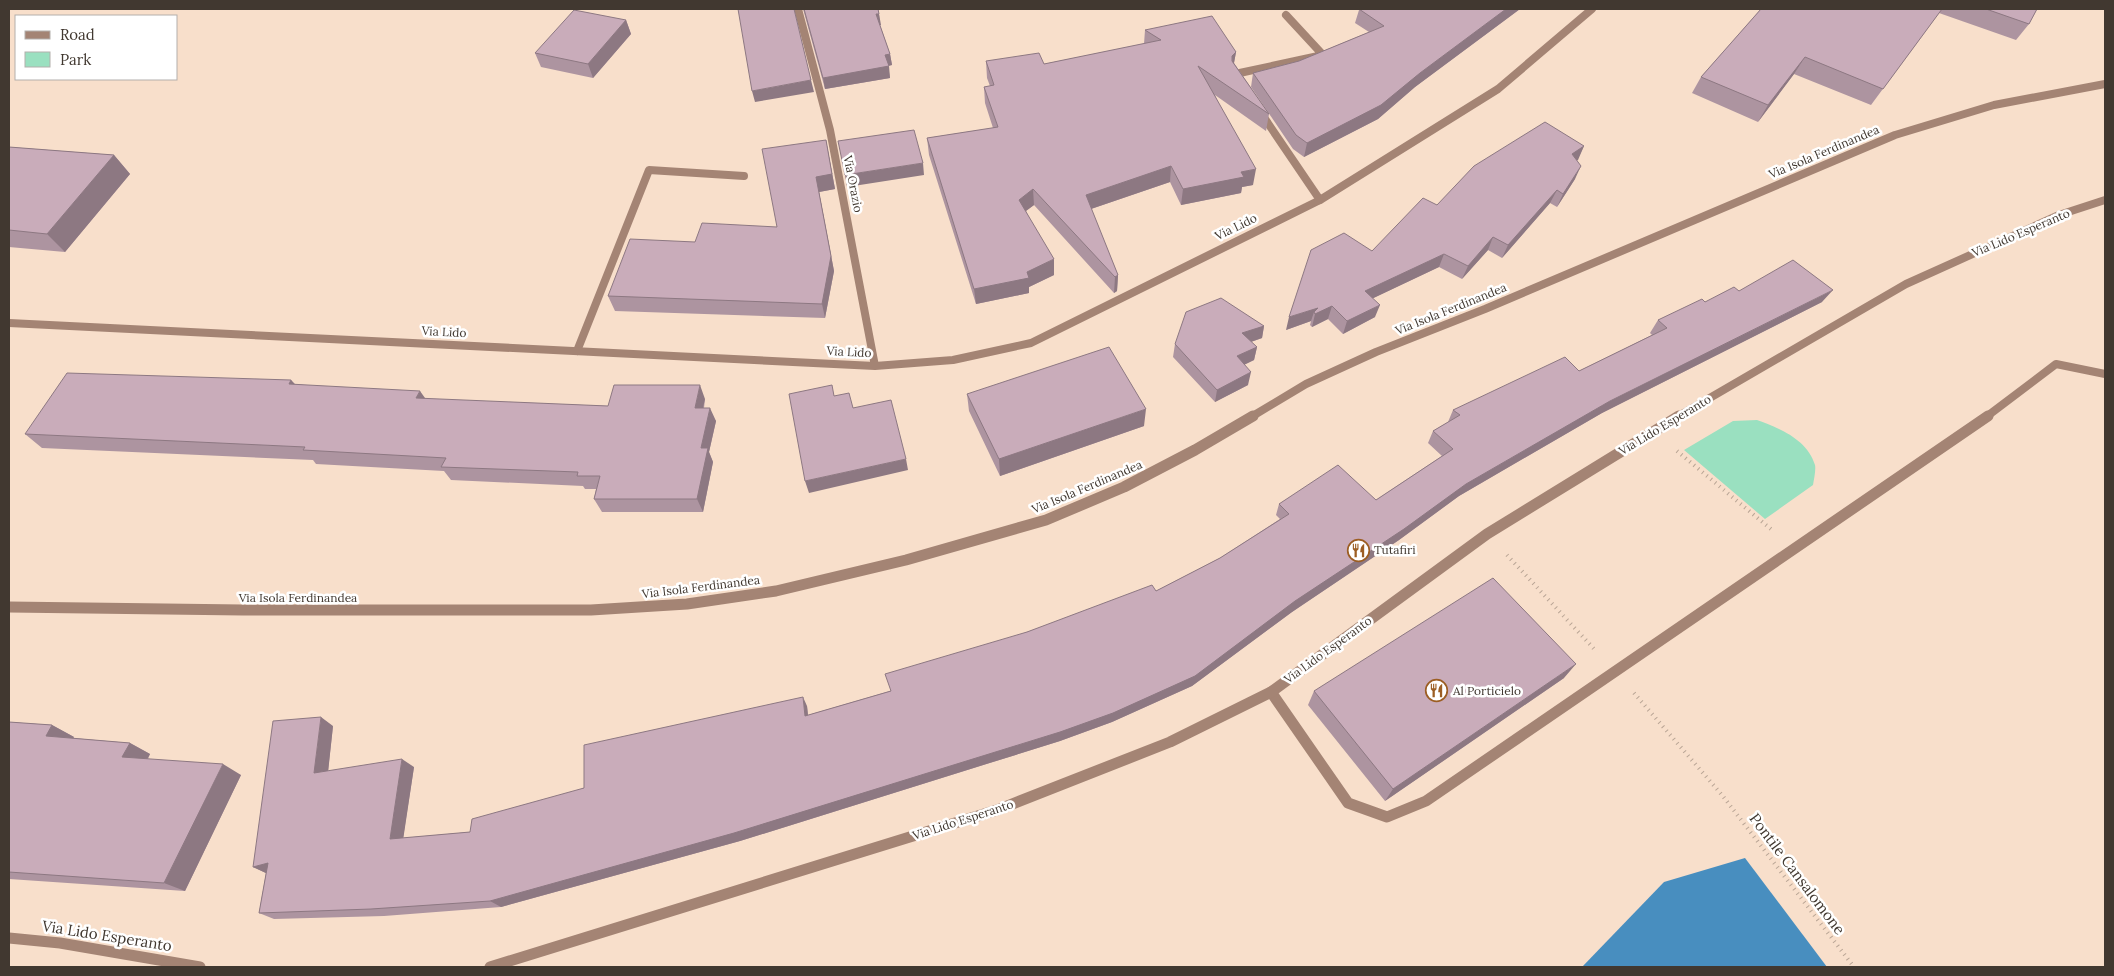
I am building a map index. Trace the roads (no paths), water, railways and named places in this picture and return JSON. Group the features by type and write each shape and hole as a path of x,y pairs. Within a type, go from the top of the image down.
{"street":[{"name":"Via Orazio","path":"798,9 830,130 874,366"},
{"name":"Via Lido","path":"9,323 874,366 952,362 1031,343 1320,200 1498,89 1592,9"},
{"path":"1245,90 1235,74 1322,55 1286,15"},
{"name":"Via Isola Ferdinandea","path":"9,607 244,610 591,610 687,604 776,591 906,560 1046,520 1124,487 1194,450 1306,384 1367,356 1485,309 1895,135 1994,105 2105,84"},
{"path":"1256,106 1320,200"},
{"path":"578,351 650,170 744,176"},
{"name":"Via Lido Esperanto","path":"490,967 997,810 1170,742 1271,692 1488,534 1653,432 1906,284 2059,216 2105,200"},
{"path":"1271,692 1348,802 1387,817 1426,801 1979,424 2056,364 2105,374"},
{"name":"Via Lido Esperanto","path":"9,938 60,942 200,967"}],"water":[{"path":"1745,858 1827,967 1582,967 1664,882"}],"place":[{"name":"Tutafiri","path":"1358,550"},
{"name":"Al Porticielo","path":"1437,691"}]}
